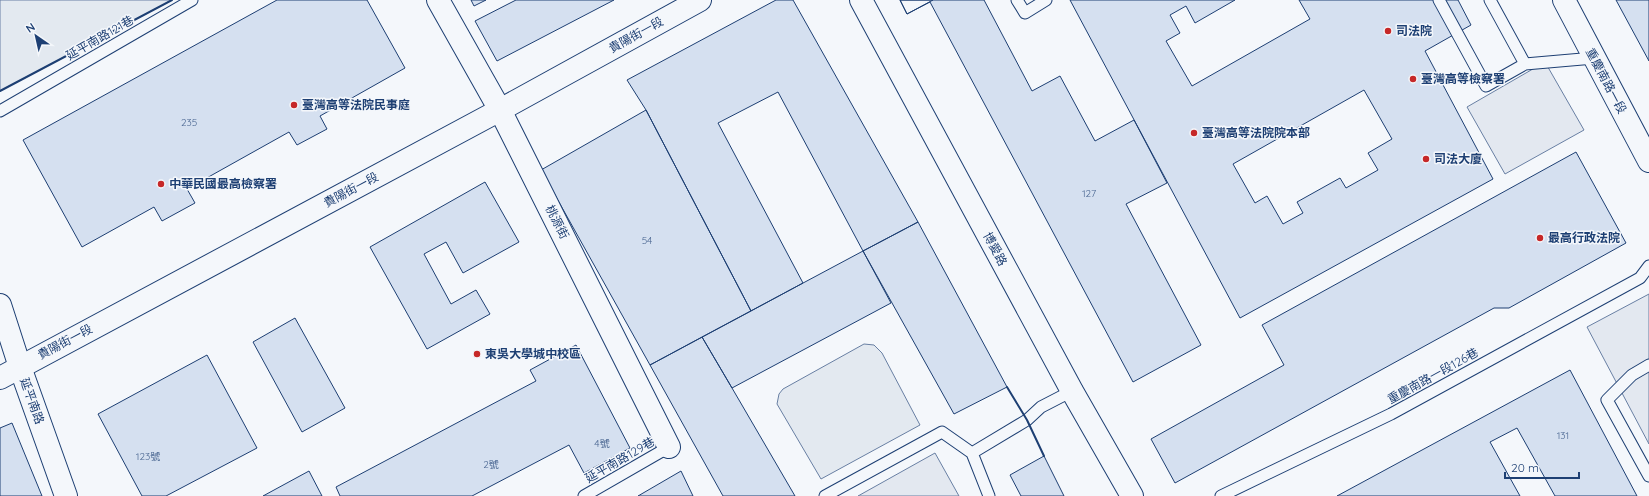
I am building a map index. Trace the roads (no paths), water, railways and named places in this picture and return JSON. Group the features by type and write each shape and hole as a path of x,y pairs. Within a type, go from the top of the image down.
{"street":[{"name":"桃源街","path":"438,0 500,110 669,447"},
{"name":"貴陽街一段","path":"0,378 500,110 700,0"},
{"name":"博愛路","path":"861,0 1072,391 1132,496"},
{"name":"重慶南路一段","path":"1564,0 1649,161"},
{"name":"延平南路","path":"0,305 66,496"}],"lane":[{"name":"延平南路121巷","path":"0,111 192,0"},
{"path":"1017,0 1025,13 1046,0"},
{"path":"1439,0 1486,86 1525,64 1594,58"},
{"path":"1490,0 1525,64"},
{"name":"重慶南路一段126巷","path":"1222,496 1391,414 1640,278 1649,266"},
{"path":"1649,365 1632,375 1607,400 1649,476"},
{"path":"972,453 1027,420 1041,407 1072,391"},
{"path":"825,496 942,432 972,453 990,496"},
{"name":"延平南路129巷","path":"584,496 669,447"}],"place":[{"name":"司法院","path":"1388,31"},
{"name":"臺灣高等檢察署","path":"1413,79"},
{"name":"臺灣高等法院民事庭","path":"294,105"},
{"name":"臺灣高等法院院本部","path":"1194,133"},
{"name":"司法大廈","path":"1426,159"},
{"name":"中華民國最高檢察署","path":"161,184"},
{"name":"最高行政法院","path":"1540,238"},
{"name":"東吳大學城中校區","path":"477,354"}]}
